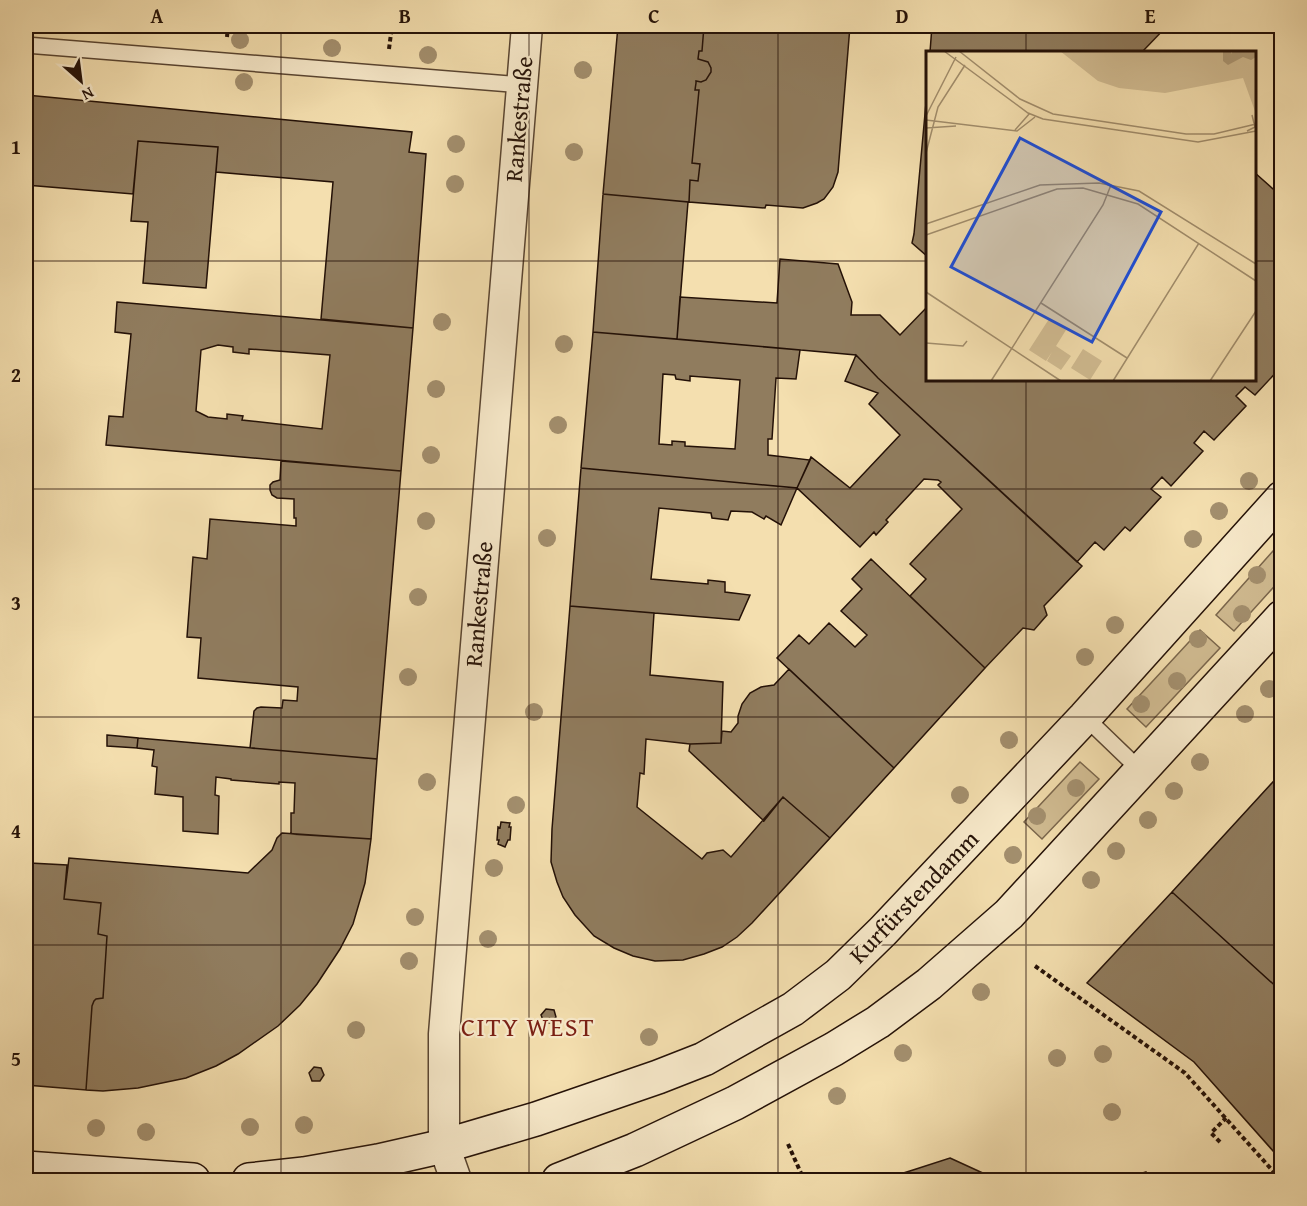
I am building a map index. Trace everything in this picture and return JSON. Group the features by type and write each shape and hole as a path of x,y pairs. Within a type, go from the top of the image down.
{"main road":[{"name":"Kurfürstendamm","path":"249,1180 315,1173 378,1161 444,1146 536,1119 695,1063 746,1037 793,1009 838,975 875,938 1085,717 1281,498"},
{"path":"559,1180 635,1149 735,1103 834,1049 878,1022 929,984 1009,914 1281,617"},
{"path":"26,1168 193,1180"}],"street":[{"name":"Rankestraße","path":"456,1180 444,1146 444,1034 527,26"}],"lane":[{"path":"26,45 522,86"},
{"path":"1085,717 1140,770"}],"path":[{"path":"1035,966 1185,1073 1281,1180"},
{"path":"1221,1142 1211,1133 1226,1118"},
{"path":"788,1144 804,1180"}],"shaded area":[{"path":"1281,542 1281,579 1234,631 1216,615"},
{"path":"1200,630 1220,648 1146,727 1127,709"},
{"path":"1080,762 1099,779 1042,839 1024,822"}],"building":[{"path":"618,26 704,26 702,51 699,51 698,59 708,62 711,72 706,80 696,81 695,90 699,90 692,163 700,164 698,181 690,180 689,202 603,194"},
{"path":"704,26 850,26 838,172 833,187 824,199 803,208 766,205 765,208 689,202 690,180 698,181 700,164 692,163 699,90 695,90 696,81 706,80 711,72 708,62 698,59 699,51 702,51"},
{"path":"932,26 1167,26 1143,51 930,51"},
{"path":"1223,26 1282,26 1282,31"},
{"path":"26,95 412,132 409,152 426,154 413,328 321,319 333,182 216,172 218,147 138,141 133,194 26,185"},
{"path":"926,103 926,255 912,243"},
{"path":"138,141 218,147 206,288 143,283 148,222 131,221"},
{"path":"1256,174 1282,197 1282,347 1278,351 1282,355 1282,366 1255,395 1245,387 1236,396 1246,406 1214,440 1204,431 1194,443 1203,451 1171,486 1162,477 1151,489 1161,497 1130,531 1125,527 1104,550 1095,542 1077,562 856,355 677,339 680,297 777,303 780,259 838,264 852,302 851,315 880,315 900,335 926,308 926,381 1256,381"},
{"path":"603,194 688,202 677,339 593,332"},
{"path":"117,302 413,328 401,471 106,445 109,416 123,417 131,334 115,332","holes":["218,345 233,347 233,352 249,354 249,349 330,355 322,429 242,420 243,416 227,414 227,419 208,417 196,411 201,350"]},
{"path":"593,332 800,350 796,379 776,378 772,439 768,439 768,455 810,460 797,488 581,468","holes":["663,374 675,375 676,379 690,381 690,376 740,380 735,449 685,446 685,442 672,441 672,445 659,444"]},
{"path":"856,355 1082,566 1044,606 1047,615 1034,630 1023,628 985,668 910,596 926,579 910,564 962,509 938,485 941,482 924,479 886,520 888,522 876,535 874,532 860,547 797,488 811,457 850,488 900,435 869,404 878,393 845,381"},
{"path":"281,461 401,471 377,759 250,748 254,711 261,707 282,708 283,700 297,701 298,687 198,678 201,638 187,637 193,557 207,559 210,519 296,526 294,499 277,498 270,490 273,482 280,480"},
{"path":"581,468 797,488 781,525 766,516 764,519 752,512 731,511 728,520 712,518 711,513 659,508 651,579 708,584 708,580 725,582 725,592 750,595 739,620 570,606"},
{"path":"871,559 985,668 894,768 777,658 799,635 809,644 829,623 855,647 867,635 841,611 862,589 852,579"},
{"path":"570,606 654,613 650,675 723,682 721,743 690,744 646,739 644,774 640,773 637,807 702,859 707,853 723,850 731,857 783,797 830,838 752,923 722,947 683,960 655,961 633,956 594,936 575,915 563,897 551,862"},
{"path":"789,669 894,768 830,838 783,797 764,821 689,751 690,744 721,743 722,731 731,732 738,723 742,704 750,693 761,687 774,685"},
{"path":"107,735 138,738 137,748 107,746"},
{"path":"138,738 377,759 371,839 291,834 295,783 279,782 279,784 216,777 215,795 219,796 218,834 183,831 183,797 155,794 157,767 152,766 154,750 137,748"},
{"path":"1282,772 1282,992 1172,892"},
{"path":"501,822 510,823 509,827 511,827 510,840 505,847 498,844 499,840 497,840 498,827 500,828"},
{"path":"282,833 371,839 365,883 353,924 317,984 300,1005 278,1026 238,1054 216,1066 186,1078 138,1088 86,1090 92,1006 96,999 103,998 107,936 98,934 101,903 64,899 69,858 248,873 272,850"},
{"path":"26,848 32,849 30,863 67,865 64,899 101,903 98,934 107,936 103,998 96,999 92,1006 86,1090 26,1085"},
{"path":"1172,892 1282,992 1282,1161 1194,1062 1087,983"},
{"path":"546,1009 554,1010 556,1017 551,1023 544,1022 541,1015"},
{"path":"314,1067 321,1068 324,1075 320,1081 312,1081 309,1073"},
{"path":"950,1158 998,1180 881,1180 913,1170"},
{"path":"1146,1172 1149,1180 1119,1180"}],"district":[{"name":"CITY WEST","path":"528,1027"}]}
